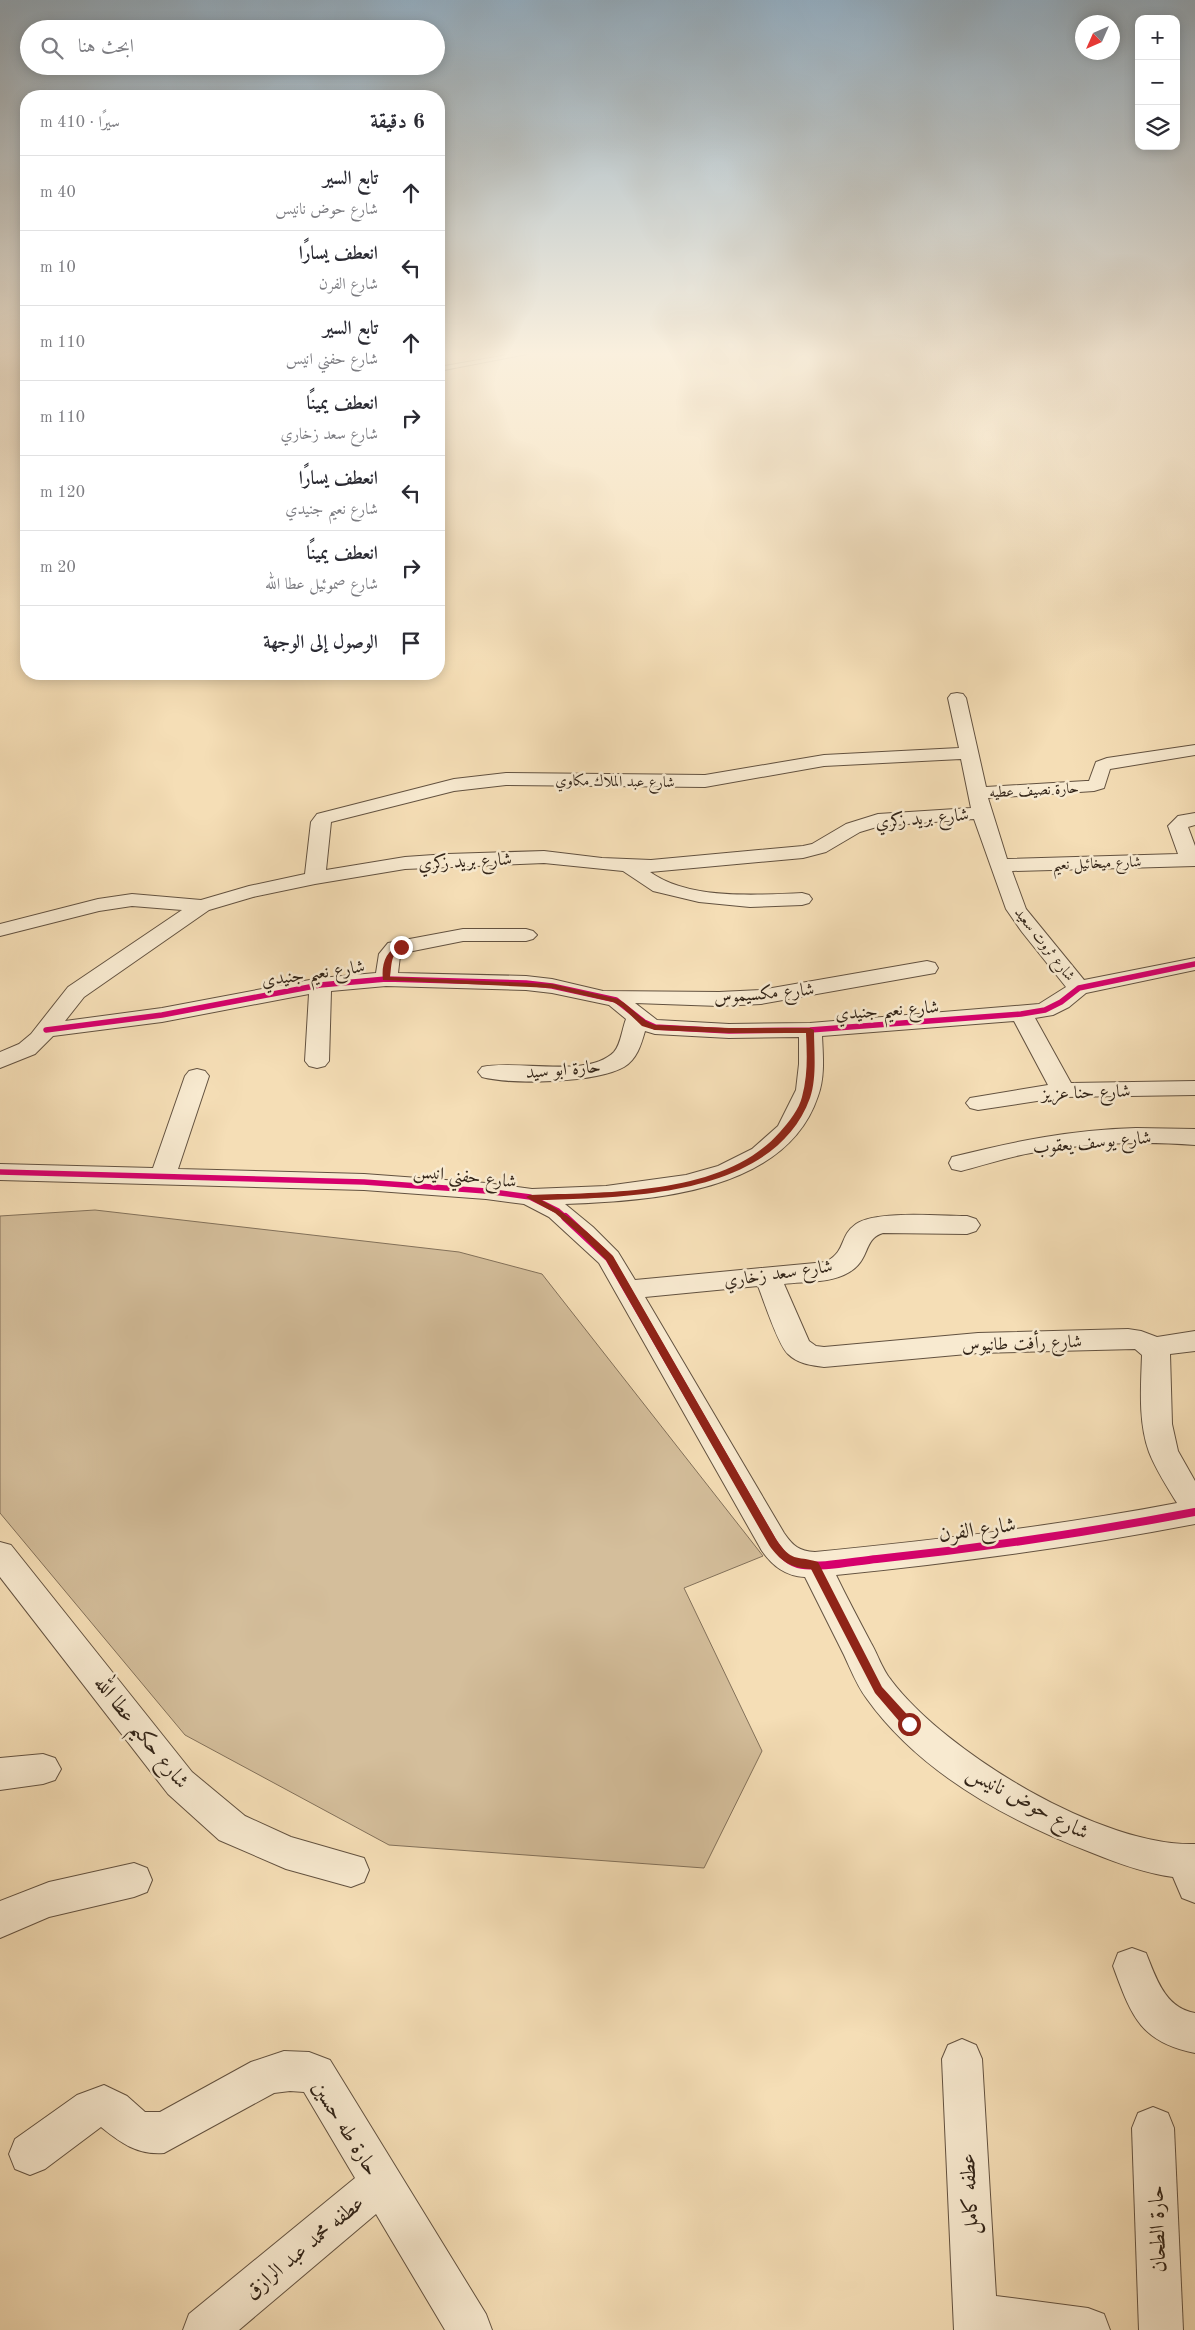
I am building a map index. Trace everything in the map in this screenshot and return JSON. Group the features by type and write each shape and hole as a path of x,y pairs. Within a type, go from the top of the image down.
{"street":[{"name":"شارع ثروت سعيد","path":"957,698 982,813 1016,909 1029,928 1079,988"},
{"name":"حارة نصيف عطيه","path":"978,793 1086,787 1097,784 1102,766 1112,762 1194,750"},
{"name":"شارع عبد الملاك مكاوي","path":"315,878 321,822 324,818 454,785 506,779 705,781 733,779 802,764 841,758 969,753"},
{"name":"شارع بريد زكري","path":"0,1062 27,1049 46,1030 76,992 202,906 249,892 315,878 405,864 448,860 544,857 629,866 702,862 802,852 819,848 853,828 878,820 982,813"},
{"path":"1192,860 1178,826 1185,820 1195,819"},
{"name":"شارع ميخائيل نعيم","path":"999,865 1192,860"},
{"path":"629,866 663,888 693,895 758,902 802,899"},
{"path":"0,930 98,905 132,900 202,906"},
{"path":"386,979 390,954 396,948 463,935 526,935"},
{"path":"1079,988 1195,964"},
{"name":"شارع مكسيموس","path":"598,996 718,999 761,997 927,968"},
{"name":"شارع نعيم جنيدي","path":"46,1030 162,1015 320,986 386,979 526,983 552,986 616,1000 645,1025 729,1031 810,1030 1021,1014 1045,1010 1061,1002 1079,988"},
{"path":"317,1061 320,986"},
{"path":"1021,1014 1063,1090"},
{"name":"حارة ابو سيد","path":"490,1072 549,1074 578,1071 613,1064 625,1054 637,1019"},
{"path":"530,1197 627,1194 667,1188 708,1178 743,1165 773,1145 792,1123 806,1098 811,1068 810,1030"},
{"path":"163,1176 196,1076"},
{"name":"شارع حنا عزيز","path":"978,1103 1063,1090 1195,1088"},
{"name":"شارع يوسف يعقوب","path":"961,1163 1037,1144 1128,1136 1195,1136"},
{"name":"شارع حفني انيس","path":"0,1172 364,1182 486,1191 530,1197 558,1211 610,1258 773,1542"},
{"name":"شارع سعد زخاري","path":"628,1290 831,1270 846,1262 856,1250 856,1239 866,1229 881,1224 967,1225"},
{"name":"شارع رأفت طانيوس","path":"768,1277 797,1347 809,1355 824,1357 978,1343 1128,1339 1146,1342 1153,1347"},
{"path":"1195,1341 1153,1347 1156,1354 1155,1407 1159,1433 1169,1463 1195,1510"},
{"name":"شارع الفرن","path":"773,1542 782,1555 797,1564 815,1565 912,1555 1126,1525 1195,1510"},
{"name":"شارع حكيم عطا الله","path":"0,1554 180,1783 232,1828 286,1852 351,1870"},
{"name":"شارع حوض نانيس","path":"815,1565 878,1690 909,1724 959,1766 1015,1800 1083,1834 1192,1870"},
{"path":"0,1774 44,1769"},
{"path":"0,1920 18,1909 58,1896 134,1880"},
{"path":"1132,1966 1145,2000 1160,2020 1180,2031 1195,2033"},
{"name":"عطفه كامل","path":"962,2059 976,2323"},
{"name":"حارة طه حسين","path":"30,2154 91,2109 104,2105 114,2110 126,2124 150,2134 164,2132 265,2076 282,2070 298,2069 316,2074 380,2184 470,2330"},
{"name":"حارة الطحان","path":"1152,2128 1161,2330"},
{"name":"عطفه محمد عبد الرازق","path":"205,2330 380,2184"},
{"path":"976,2323 1088,2330"}],"shaded area":[{"path":"95,1210 459,1252 542,1274 763,1556 684,1588 762,1751 704,1868 389,1845 185,1735 0,1513 0,1216"}],"cycle path":[{"path":"46,1030 162,1015 320,985 386,979 526,983 552,986 616,1000 639,1019 655,1027 729,1031 810,1030 1021,1014 1045,1010 1061,1002 1079,988 1195,964"},
{"path":"0,1172 364,1182 486,1191 530,1197 558,1211 609,1258 773,1542 782,1555 797,1564 815,1565 912,1555 1126,1525 1195,1512"}],"route":[{"path":"401,947 396,948 390,954 386,979 526,983 552,986 616,1000 645,1025 655,1027 729,1031 810,1030 811,1068 806,1098 792,1123 773,1145 743,1165 708,1178 667,1188 627,1194 530,1197 558,1211 610,1258 773,1542 782,1555 797,1564 815,1565 878,1690 909,1724"}]}
